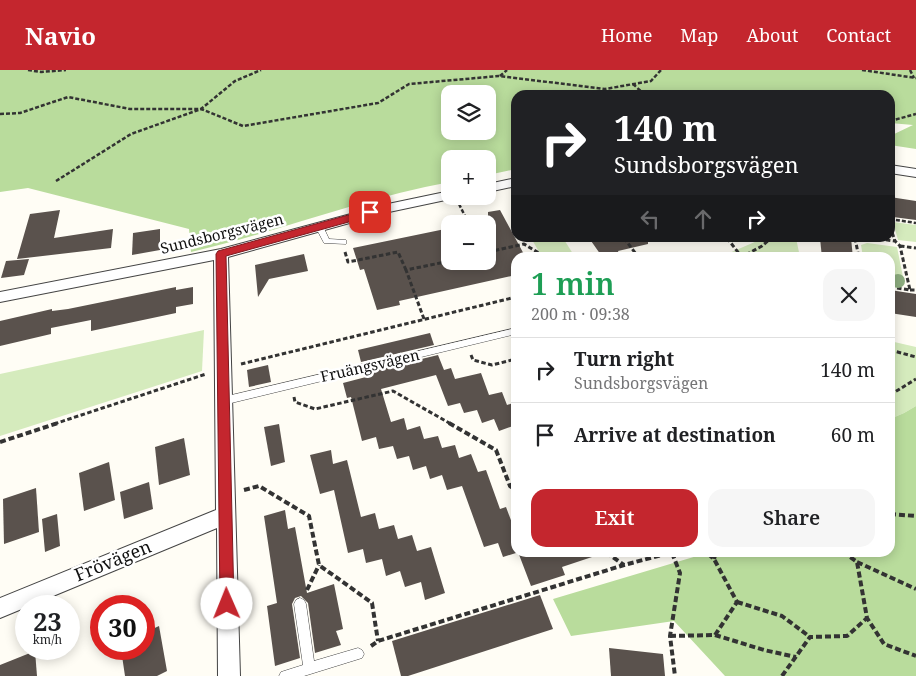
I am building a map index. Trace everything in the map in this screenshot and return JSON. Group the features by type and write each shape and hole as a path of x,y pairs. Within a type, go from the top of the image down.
{"street":[{"path":"895,170 916,173"},
{"path":"496,186 511,183"},
{"name":"Sundsborgsvägen","path":"0,297 221,254 388,208 441,197"},
{"path":"221,254 229,676"},
{"name":"Frövägen","path":"0,608 225,515"}],"lane":[{"path":"319,226 326,241 343,242"},
{"name":"Fruängsvägen","path":"223,401 511,332"},
{"path":"300,604 309,669"},
{"path":"285,676 358,654"}],"path":[{"path":"28,70 41,72 66,70"},
{"path":"56,181 131,134 201,109 235,80 261,70"},
{"path":"499,76 507,70"},
{"path":"0,114 20,113 68,97 130,109 201,109 243,126 378,103 409,84 499,76 605,89 651,81 661,70"},
{"path":"863,70 915,78"},
{"path":"910,70 915,78"},
{"path":"633,84 640,90"},
{"path":"895,120 916,114"},
{"path":"895,221 916,223"},
{"path":"896,241 900,246 910,290"},
{"path":"343,242 348,262 398,252 424,319"},
{"path":"730,242 738,252"},
{"path":"749,252 766,242"},
{"path":"496,250 524,244 537,252"},
{"path":"900,246 916,248"},
{"path":"406,270 441,263"},
{"path":"895,288 916,290"},
{"path":"0,442 223,369 511,298"},
{"path":"466,343 473,360 492,365 511,360"},
{"path":"895,351 916,357"},
{"path":"895,391 916,379"},
{"path":"291,384 295,402 315,409 393,391 496,450 511,487"},
{"path":"225,494 259,486 309,516 319,564 300,604"},
{"path":"895,514 916,516"},
{"path":"613,557 624,565"},
{"path":"358,654 378,641 624,565 656,557"},
{"path":"674,557 680,573 670,636 675,676"},
{"path":"712,557 737,602 782,616 810,637 846,636 867,618"},
{"path":"850,557 916,589"},
{"path":"857,562 867,618 884,644 916,656"},
{"path":"319,564 372,603 378,641"},
{"path":"715,635 737,602"},
{"path":"670,636 715,635 764,650 796,657"},
{"path":"782,676 810,637"}],"green space":[{"path":"0,70 916,70 916,149 895,146 895,134 913,125 895,123 895,90 511,90 511,170 496,173 496,150 441,150 441,184 385,197 191,252 189,229 28,188 0,192"},
{"path":"895,222 916,225 916,242 898,240"},
{"path":"533,242 566,242 572,252 539,252"},
{"path":"755,242 797,242 799,252 732,252"},
{"path":"867,243 897,247 904,282 900,285 895,284 895,252 862,252 861,245"},
{"path":"204,330 202,371 0,436 0,374"},
{"path":"895,342 916,347 916,406 895,417"},
{"path":"916,406 916,676 725,676 674,621 571,636 553,599 694,557 895,557 895,417"}],"building":[{"path":"895,198 916,201 916,220 895,217"},
{"path":"60,210 54,238 113,229 111,248 17,259 30,214"},
{"path":"500,210 511,230 511,242 517,242 523,252 511,252 511,276 399,301 400,305 377,310 364,269 360,270 353,248 441,230 441,270 496,270 496,215 488,215 488,212"},
{"path":"160,229 160,250 132,255 133,233"},
{"path":"592,242 648,242 648,244 618,252 599,252"},
{"path":"820,242 851,242 852,252 821,252"},
{"path":"304,254 308,271 269,279 258,297 255,265"},
{"path":"29,259 24,275 1,278 6,261"},
{"path":"176,287 176,290 193,287 193,304 176,307 176,313 91,331 91,320 51,328 51,334 0,346 0,321 52,309 52,311 68,309"},
{"path":"895,291 916,294 916,317 895,314"},
{"path":"430,333 434,345 361,362 358,350"},
{"path":"438,355 444,370 451,368 455,379 481,373 489,395 502,392 507,405 511,404 511,427 499,431 494,419 482,423 477,410 464,413 460,403 448,406 436,375 381,389 391,422 404,418 407,430 420,426 424,439 438,436 442,448 455,445 459,458 471,454 478,472 486,470 500,509 506,507 511,520 511,555 503,557 498,543 484,547 462,486 447,490 442,475 430,479 426,466 413,470 409,456 397,459 393,446 379,449 376,437 362,441 351,397 347,398 343,383 366,377 364,373"},
{"path":"268,365 271,382 249,387 247,370"},
{"path":"279,424 285,462 271,466 264,427"},
{"path":"184,438 190,475 159,485 155,447"},
{"path":"331,450 333,464 347,460 361,517 375,513 379,529 394,525 398,539 412,535 417,551 431,547 445,593 425,600 421,582 405,587 400,571 386,576 382,559 366,563 363,549 348,553 334,490 320,494 310,455"},
{"path":"109,462 115,500 84,511 79,473"},
{"path":"149,482 153,509 124,519 120,492"},
{"path":"36,488 39,532 4,544 3,499"},
{"path":"285,510 288,529 295,527 307,593 334,584 343,629 336,631 341,645 315,653 308,603 301,596 295,598 292,604 300,658 275,666 267,606 277,603 264,516"},
{"path":"57,514 60,546 45,552 42,519"},
{"path":"520,557 592,557 562,567 565,575 531,586"},
{"path":"540,595 553,629 408,676 401,676 392,641"},
{"path":"159,626 167,671 157,676 125,676 123,660 155,660 155,628"},
{"path":"609,648 663,654 665,676 611,676"},
{"path":"15,659 36,660 37,676 0,676 0,665"}],"route":[{"path":"227,604 221,254 370,212"}]}
